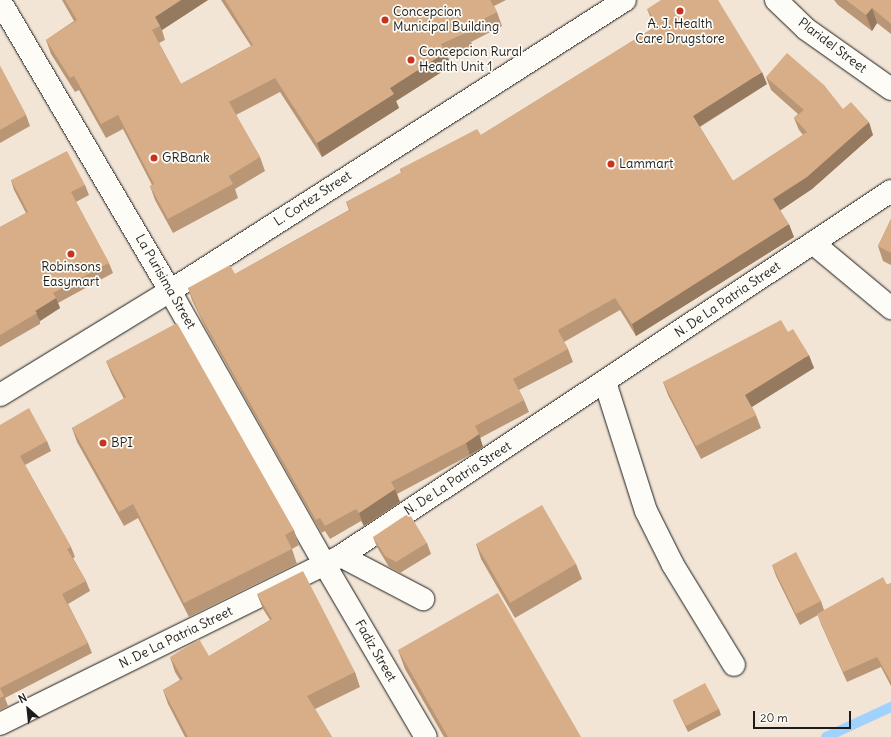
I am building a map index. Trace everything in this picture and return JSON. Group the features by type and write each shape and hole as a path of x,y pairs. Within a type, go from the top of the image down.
{"street":[{"name":"L. Cortez Street","path":"0,395 170,291 625,0"},
{"name":"Plaridel Street","path":"776,0 806,29 891,89"},
{"name":"La Purisima Street","path":"0,1 170,291 333,561"},
{"name":"N. De La Patria Street","path":"0,724 333,561 891,191"},
{"path":"813,243 891,308"},
{"path":"604,382 646,511 673,565 734,664"},
{"path":"333,561 423,599"},
{"name":"Fadiz Street","path":"333,561 426,737"}],"building":[{"path":"65,0 181,0 155,17 160,26 152,30 181,84 253,45 225,0 490,0 497,12 466,28 468,32 441,44 446,52 390,88 394,94 317,143 275,78 229,102 260,157 229,176 233,184 168,219 150,186 154,184 118,115 101,124 74,76 70,78 46,40 77,20"},
{"path":"661,0 718,0 762,72 693,116 733,181 807,132 794,118 804,110 766,77 787,53 824,85 843,109 851,102 869,122 807,177 773,199 789,224 632,324 615,298 558,330 568,349 513,379 524,400 475,426 479,434 466,443 391,482 395,489 359,513 356,509 325,526 320,518 316,520 199,313 188,288 230,265 235,274 350,210 346,202 402,172 400,169 477,129 481,135 658,25 647,9"},
{"path":"846,0 891,0 891,24 872,8 866,15"},
{"path":"0,66 26,115 0,130"},
{"path":"67,151 85,185 71,192 109,263 53,293 56,298 35,311 37,313 0,335 0,227 28,212 11,180"},
{"path":"891,219 891,253 878,246"},
{"path":"781,320 788,332 793,329 809,355 745,395 756,415 696,446 663,382"},
{"path":"177,323 294,530 285,535 292,549 184,603 133,504 119,512 72,428 126,397 106,361"},
{"path":"29,408 47,441 20,456 71,547 67,549 86,581 62,594 88,643 0,688 0,425"},
{"path":"542,505 576,564 510,603 476,544"},
{"path":"409,513 427,543 396,562 385,556 373,537"},
{"path":"796,552 821,601 796,614 772,565"},
{"path":"303,571 355,672 307,696 332,737 188,737 163,690 183,679 170,657 199,639 209,656 272,619 257,594"},
{"path":"883,577 887,585 891,583 891,682 877,657 843,672 817,614"},
{"path":"498,593 581,737 448,737 398,650"},
{"path":"705,683 719,709 686,726 673,700"},
{"path":"0,688 4,696 0,698"}],"waterway":[{"path":"826,737 891,707"}],"place":[{"name":"A. J. Health Care Drugstore","path":"680,11"},
{"name":"Concepcion Municipal Building","path":"385,20"},
{"name":"Concepcion Rural Health Unit 1","path":"411,60"},
{"name":"GRBank","path":"154,158"},
{"name":"Lammart","path":"611,164"},
{"name":"Robinsons Easymart","path":"71,254"},
{"name":"BPI","path":"103,443"}]}
